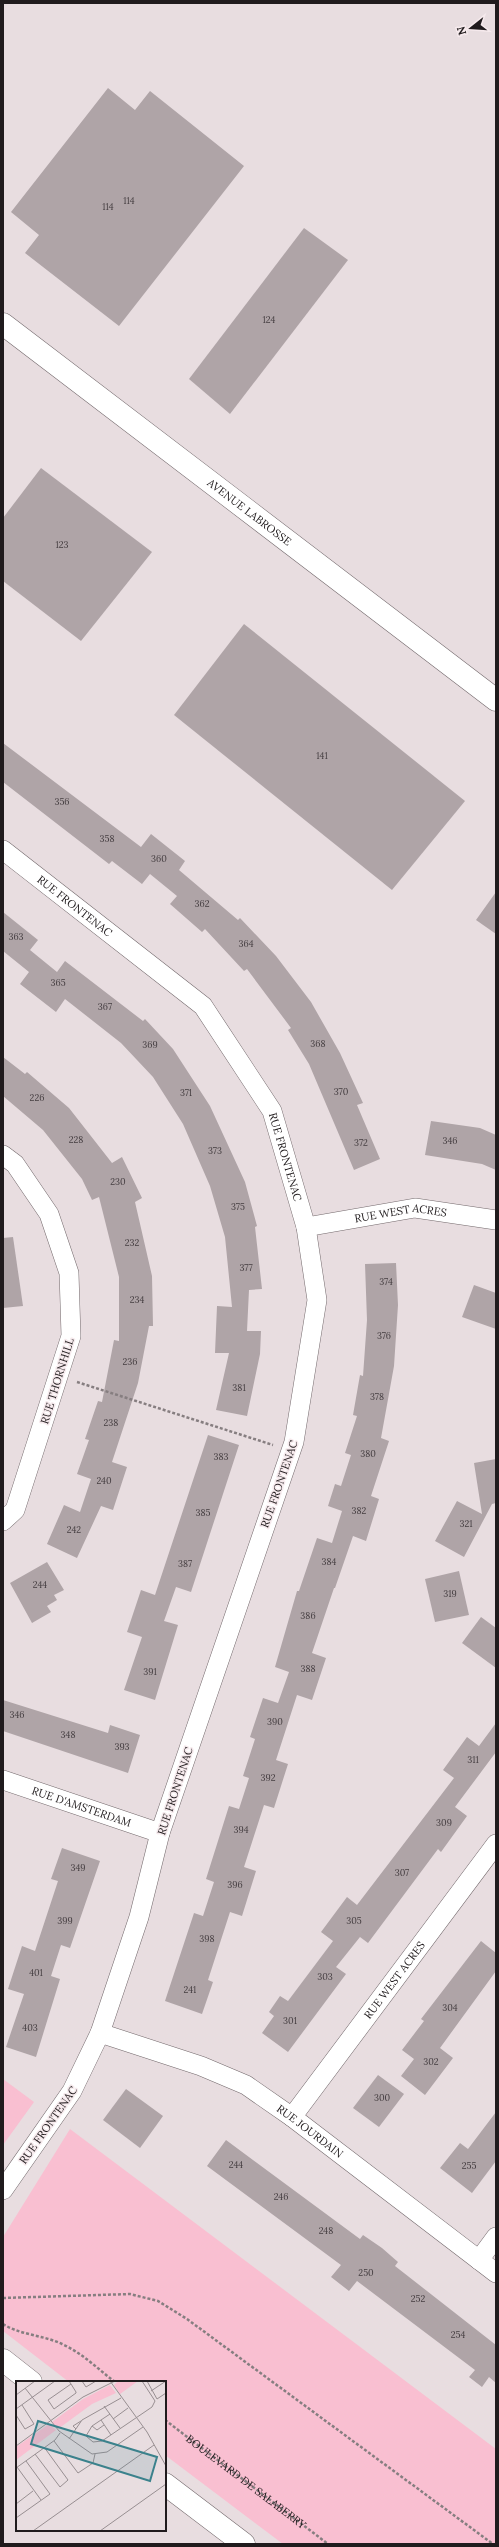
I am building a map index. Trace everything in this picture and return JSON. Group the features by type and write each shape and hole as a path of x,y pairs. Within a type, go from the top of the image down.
{"street":[{"name":"AVENUE LABROSSE","path":"3,324 496,700"},
{"name":"RUE FRONTENAC","path":"3,850 203,1006 272,1112 306,1227 317,1300 294,1442 160,1833 139,1917 100,2033 72,2091 3,2190"},
{"name":"RUE THORNHILL","path":"3,1155 15,1164 49,1214 68,1273 71,1336 60,1377 15,1510 3,1521"},
{"name":"RUE WEST ACRES","path":"306,1227 415,1208 496,1220"},
{"name":"RUE D'AMSTERDAM","path":"3,1780 160,1833"},
{"name":"RUE WEST ACRES","path":"292,2117 496,1844"},
{"name":"RUE JOURDAIN","path":"100,2033 227,2075 253,2089 292,2117 496,2274"},
{"path":"479,2260 496,2237"},
{"path":"3,2360 30,2381"},
{"path":"166,2485 244,2544"}],"path":[{"path":"60,1377 290,1450"},
{"path":"3,2298 130,2294 158,2301 187,2318 493,2544"},
{"path":"3,2324 14,2329 47,2338 70,2348 115,2381"},
{"name":"BOULEVARD DE SALABERRY","path":"166,2421 328,2544"}],"shaded area":[{"path":"3,2079 34,2102 3,2145"},
{"path":"70,2129 496,2449 496,2544 283,2544 166,2456 166,2381 68,2381 3,2331 3,2237"}],"building":[{"path":"108,88 135,110 150,91 244,166 119,326 25,253 39,235 11,212"},
{"path":"304,228 348,260 230,414 189,379"},
{"path":"41,468 152,552 81,641 3,581 3,518"},
{"path":"244,624 465,801 392,890 174,715"},
{"path":"3,743 141,847 151,834 185,861 179,870 238,920 240,918 276,956 311,1002 340,1053 363,1103 357,1105 380,1159 354,1170 309,1064 288,1030 291,1028 247,969 244,971 205,929 202,932 170,904 177,896 150,874 142,884 112,861 109,864 3,782"},
{"path":"496,892 496,934 476,920"},
{"path":"3,912 38,940 30,950 57,972 65,961 143,1021 145,1019 173,1049 210,1106 245,1182 257,1226 255,1227 262,1289 249,1290 247,1331 261,1331 260,1354 247,1416 216,1410 229,1353 215,1353 217,1306 232,1307 225,1237 210,1186 183,1124 153,1077 121,1043 65,999 56,1012 20,984 29,972 3,951"},
{"path":"3,1057 25,1074 27,1072 69,1108 112,1163 122,1157 142,1198 135,1202 152,1276 153,1326 149,1326 138,1383 112,1462 127,1467 113,1510 101,1506 77,1558 47,1544 64,1505 80,1512 91,1479 77,1474 89,1440 85,1439 98,1401 102,1402 114,1340 119,1341 119,1277 99,1197 92,1200 82,1179 43,1130 3,1096"},
{"path":"431,1121 480,1128 496,1135 496,1170 482,1164 425,1155"},
{"path":"13,1237 23,1306 3,1308 3,1238"},
{"path":"396,1263 398,1305 394,1366 381,1438 389,1441 371,1496 379,1499 366,1541 353,1536 312,1653 326,1658 312,1700 297,1695 276,1760 288,1764 274,1808 264,1805 244,1867 256,1871 242,1916 230,1912 208,1980 213,1982 202,2014 165,2001 194,1913 203,1916 214,1882 206,1879 229,1806 239,1809 249,1778 243,1776 255,1739 250,1737 263,1698 278,1703 289,1672 275,1667 297,1591 299,1591 317,1538 332,1543 342,1511 328,1506 335,1484 341,1486 351,1455 345,1453 357,1416 353,1415 360,1375 363,1376 367,1320 365,1264"},
{"path":"474,1285 496,1293 496,1329 462,1317"},
{"path":"208,1435 239,1445 191,1592 176,1587 164,1621 178,1625 155,1700 124,1690 142,1637 127,1632 141,1590 155,1595"},
{"path":"496,1459 496,1503 492,1504 464,1557 435,1541 457,1501 482,1514 474,1463"},
{"path":"47,1562 64,1590 54,1595 57,1600 47,1606 51,1612 32,1623 10,1583"},
{"path":"459,1571 469,1615 435,1622 425,1579"},
{"path":"481,1617 496,1628 496,1668 462,1643"},
{"path":"3,1700 108,1733 110,1725 140,1735 128,1773 3,1731"},
{"path":"496,1723 496,1752 455,1807 467,1816 441,1852 438,1849 368,1943 360,1937 336,1967 346,1974 288,2052 262,2033 274,2016 269,2012 280,1996 288,2001 333,1941 321,1932 347,1897 357,1905 454,1778 443,1770 467,1737 479,1746"},
{"path":"62,1848 100,1861 70,1948 61,1945 51,1976 60,1979 36,2057 6,2047 24,1994 8,1989 22,1946 35,1951 58,1881 51,1879"},
{"path":"481,1941 496,1953 496,1971 440,2048 453,2058 425,2095 401,2076 414,2059 402,2050 424,2021 421,2019"},
{"path":"378,2075 404,2094 379,2127 353,2108"},
{"path":"126,2089 163,2116 140,2148 103,2120"},
{"path":"496,2112 496,2161 472,2193 440,2168 460,2143 468,2149"},
{"path":"226,2140 360,2239 363,2235 382,2248 398,2262 395,2266 496,2345 496,2383 489,2377 482,2387 469,2377 475,2370 357,2281 349,2291 331,2277 341,2265 207,2166"}]}
